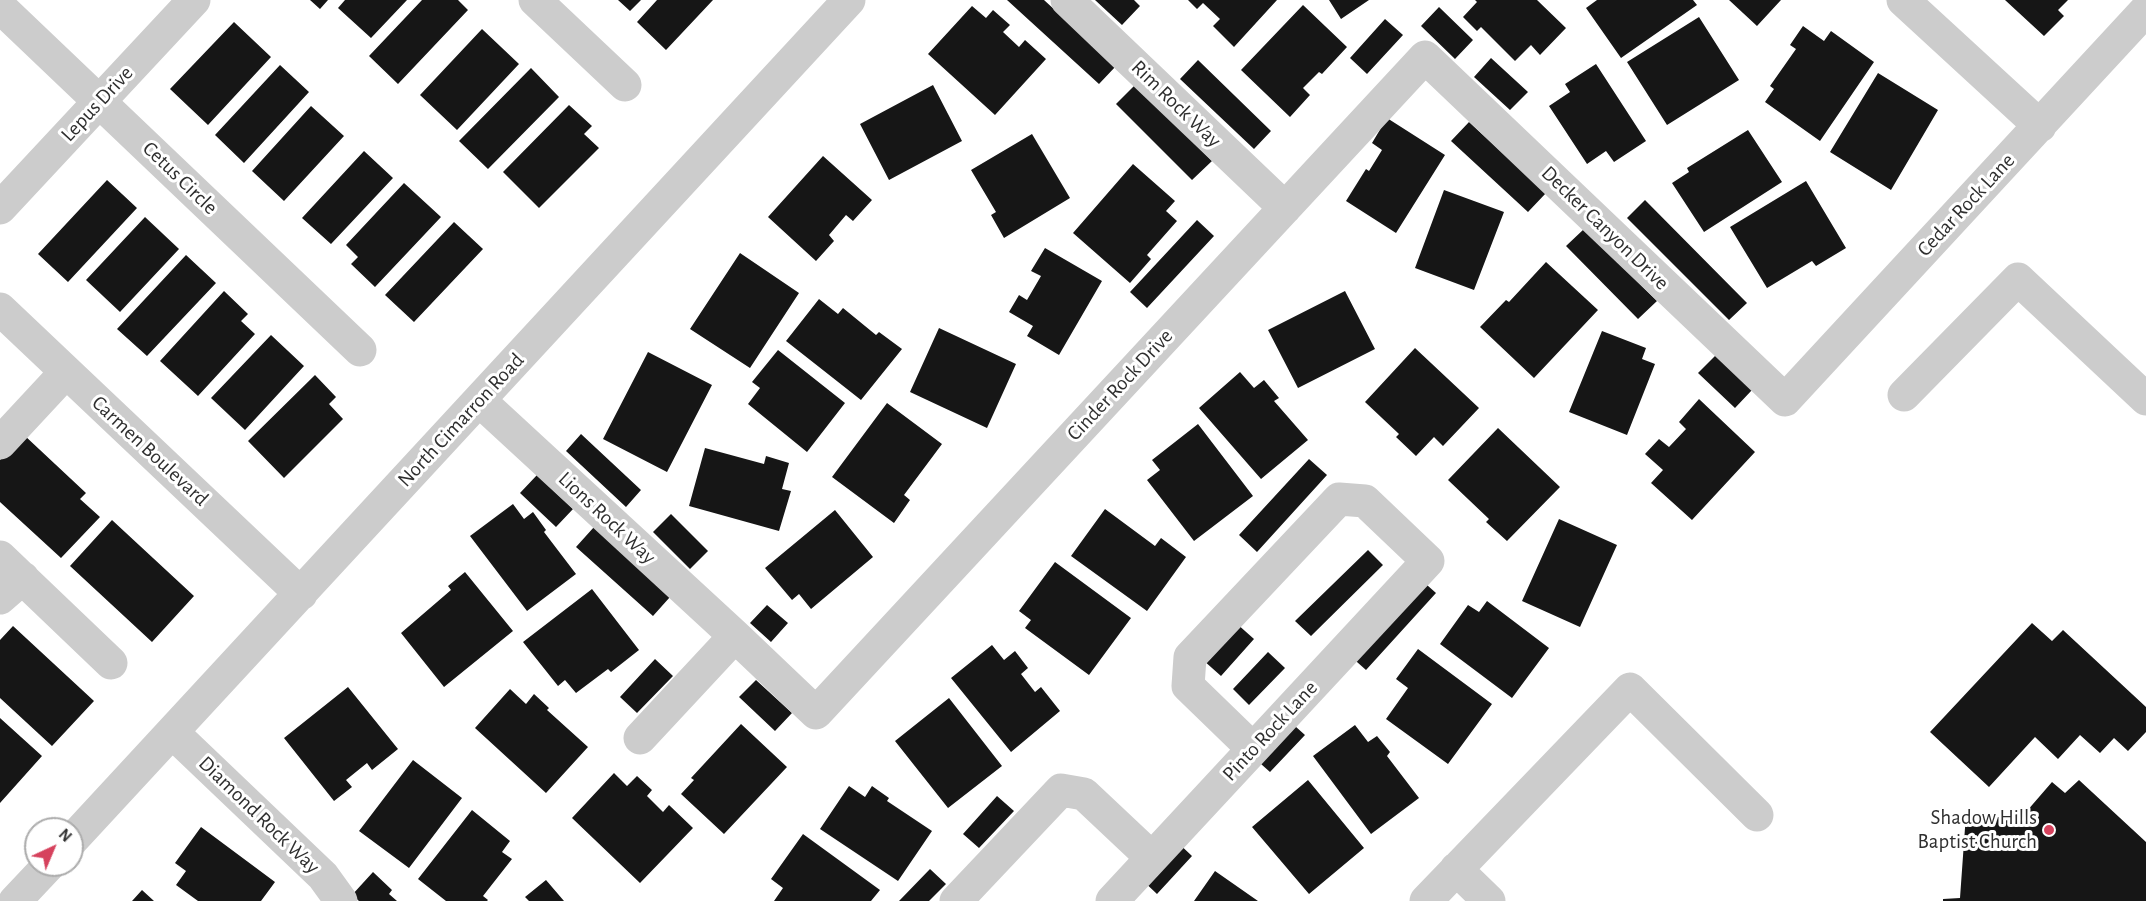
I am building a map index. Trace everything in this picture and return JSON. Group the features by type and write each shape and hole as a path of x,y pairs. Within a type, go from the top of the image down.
{"street":[{"name":"Lepus Drive","path":"0,208 194,0"},
{"path":"535,0 625,85"},
{"name":"North Cimarron Road","path":"84,827 849,0"},
{"name":"Rim Rock Way","path":"1067,0 1285,208"},
{"path":"1903,0 2040,126"},
{"name":"Cetus Circle","path":"0,7 360,350"},
{"name":"Cedar Rock Lane","path":"1785,399 2146,10"},
{"name":"Cinder Rock Drive","path":"816,713 1425,57"},
{"name":"Decker Canyon Drive","path":"1425,57 1785,399"},
{"path":"1904,395 2018,279 2146,399"},
{"name":"Carmen Boulevard","path":"0,309 301,594"},
{"path":"0,443 66,372"},
{"name":"Lions Rock Way","path":"480,401 816,713"},
{"name":"Pinto Rock Lane","path":"1112,901 1428,561 1365,501 1339,499 1190,657 1188,686 1253,749"},
{"path":"8,578 111,663"},
{"path":"640,738 735,636"},
{"path":"1426,901 1630,689 1757,814"},
{"name":"Diamond Rock Way","path":"172,732 323,876 341,901"},
{"path":"956,901 1061,790 1084,794 1152,858"},
{"path":"1456,869 1489,901"},
{"path":"15,901 38,877"}],"building":[{"path":"310,0 328,0 320,9"},
{"path":"345,0 407,0 371,38 338,8"},
{"path":"422,0 458,0 468,10 398,84 369,56"},
{"path":"618,0 641,0 630,11"},
{"path":"657,0 713,0 666,50 637,22"},
{"path":"1007,0 1044,0 1116,66 1099,84"},
{"path":"1095,0 1134,0 1140,6 1122,25"},
{"path":"1188,0 1277,0 1234,47 1213,26 1220,19 1203,3 1197,9"},
{"path":"1329,0 1369,0 1341,19"},
{"path":"1475,0 1537,0 1566,28 1540,55 1531,45 1515,61 1481,27 1477,31 1463,17 1477,2"},
{"path":"1597,0 1693,0 1697,5 1621,58 1586,8"},
{"path":"1729,0 1781,0 1757,26"},
{"path":"2005,0 2068,0 2058,10 2064,16 2044,36"},
{"path":"1303,5 1347,47 1322,74 1319,72 1303,88 1310,95 1290,117 1241,70"},
{"path":"972,6 986,18 993,10 1010,25 1003,32 1019,47 1025,40 1046,59 995,115 928,54"},
{"path":"1439,7 1473,40 1455,59 1421,26"},
{"path":"1699,17 1739,80 1667,125 1627,62"},
{"path":"1385,19 1403,35 1367,74 1350,58"},
{"path":"234,22 271,57 208,125 170,89"},
{"path":"1803,26 1824,41 1831,31 1874,62 1820,141 1765,102 1774,89 1770,86 1796,49 1790,45"},
{"path":"482,29 519,64 457,130 420,95"},
{"path":"1491,58 1528,92 1510,110 1474,77"},
{"path":"1198,60 1271,131 1254,149 1180,79"},
{"path":"1596,64 1646,141 1614,162 1606,151 1587,164 1549,106 1570,92 1565,84"},
{"path":"280,65 309,92 244,163 215,135"},
{"path":"531,68 559,97 488,169 459,141"},
{"path":"1878,73 1938,110 1891,190 1830,152"},
{"path":"1136,84 1212,161 1192,180 1116,104"},
{"path":"933,85 962,141 889,180 860,124"},
{"path":"569,105 592,126 584,134 599,148 539,208 503,172"},
{"path":"311,106 344,136 284,201 252,171"},
{"path":"1387,118 1445,155 1396,233 1346,201 1366,169 1369,171 1382,150 1372,143"},
{"path":"1469,122 1546,193 1528,212 1451,141"},
{"path":"1748,130 1782,182 1704,232 1672,183 1689,172 1687,168"},
{"path":"1032,134 1070,198 1004,238 991,215 996,212 971,170"},
{"path":"364,151 393,178 331,244 302,218"},
{"path":"823,156 872,200 853,221 846,215 829,235 834,241 816,261 768,217"},
{"path":"1133,164 1175,201 1166,211 1177,221 1147,255 1151,259 1130,283 1073,233"},
{"path":"107,180 137,208 68,282 38,254"},
{"path":"1806,181 1846,248 1816,266 1812,261 1767,288 1730,227"},
{"path":"404,183 441,217 375,287 351,264 358,257 346,245"},
{"path":"1444,190 1504,212 1474,290 1415,268"},
{"path":"1645,200 1747,303 1729,320 1627,218"},
{"path":"145,217 179,249 120,312 86,280"},
{"path":"1197,220 1214,236 1147,308 1130,292"},
{"path":"454,222 483,249 414,322 385,295"},
{"path":"1584,229 1657,301 1638,319 1566,246"},
{"path":"1045,248 1102,281 1059,355 1027,336 1033,326 1009,312 1019,295 1027,300 1041,276 1031,271"},
{"path":"740,253 799,293 750,368 690,329"},
{"path":"186,255 216,283 147,356 117,329"},
{"path":"1546,262 1598,310 1534,378 1480,327 1506,300 1509,302"},
{"path":"224,291 248,314 241,321 255,334 198,396 160,361"},
{"path":"1345,291 1375,349 1298,388 1268,330"},
{"path":"819,299 838,314 843,308 876,335 879,332 902,349 861,400 786,341"},
{"path":"939,328 1016,364 987,428 910,392"},
{"path":"1602,331 1646,348 1642,359 1655,364 1627,435 1569,412"},
{"path":"271,335 304,366 245,430 211,398"},
{"path":"1415,348 1479,408 1443,446 1434,437 1416,456 1396,437 1399,434 1365,402"},
{"path":"778,350 845,403 807,452 748,404 760,388 752,382"},
{"path":"648,352 712,385 667,472 603,439"},
{"path":"1716,355 1752,390 1735,408 1698,373"},
{"path":"1240,372 1254,388 1264,380 1279,398 1274,401 1308,440 1261,479 1199,408"},
{"path":"315,375 336,397 329,404 343,419 284,478 248,441"},
{"path":"1699,399 1755,452 1692,520 1651,483 1663,470 1645,454 1659,439 1669,447 1686,429 1679,422"},
{"path":"887,403 942,444 904,495 910,500 894,523 832,477"},
{"path":"1198,424 1253,496 1194,541 1147,480 1160,470 1152,460"},
{"path":"1498,428 1560,487 1507,541 1486,522 1489,519 1448,480"},
{"path":"581,434 641,490 626,507 566,451"},
{"path":"24,435 86,493 80,499 100,517 61,558 0,502 0,460"},
{"path":"705,448 764,464 766,456 789,463 782,489 791,491 779,531 689,506"},
{"path":"1309,459 1327,475 1257,552 1239,535"},
{"path":"537,475 573,509 556,527 520,493"},
{"path":"513,504 524,519 533,512 546,530 544,532 576,574 527,611 470,536"},
{"path":"1105,509 1155,546 1161,538 1186,557 1147,611 1071,556"},
{"path":"835,510 873,557 811,609 799,594 792,600 765,568"},
{"path":"671,514 708,551 690,569 653,532"},
{"path":"1559,519 1617,545 1580,627 1522,601"},
{"path":"112,520 194,596 152,642 70,566"},
{"path":"594,527 670,597 653,616 576,547"},
{"path":"1368,550 1383,565 1311,636 1295,621"},
{"path":"1055,562 1131,618 1089,675 1025,628 1031,620 1019,611"},
{"path":"465,572 513,631 444,687 401,633 451,590 448,586"},
{"path":"1418,577 1436,593 1366,670 1348,654"},
{"path":"592,589 639,650 611,672 608,669 576,693 565,680 558,686 523,642"},
{"path":"1487,601 1549,648 1512,698 1440,644 1468,605 1479,612"},
{"path":"767,605 788,623 771,642 750,623"},
{"path":"1236,623 1254,639 1221,676 1203,660"},
{"path":"2032,623 2052,641 2063,630 2146,707 2146,732 2128,751 2114,738 2100,753 2080,735 2058,759 2035,737 1989,787 1930,732"},
{"path":"13,626 94,701 52,746 0,698 0,640"},
{"path":"992,645 1004,660 1015,651 1028,668 1021,674 1035,692 1041,687 1060,711 1011,752 951,678"},
{"path":"1418,649 1492,704 1448,764 1386,719 1408,688 1396,679"},
{"path":"1268,652 1285,668 1249,705 1233,689"},
{"path":"655,659 673,676 637,713 620,697"},
{"path":"756,680 792,713 775,731 739,697"},
{"path":"348,687 398,749 372,770 367,763 346,780 352,787 334,801 284,738"},
{"path":"510,689 526,704 534,694 549,708 547,710 588,747 546,793 475,728"},
{"path":"949,698 1002,766 948,808 895,741"},
{"path":"0,718 42,756 0,803"},
{"path":"1286,718 1305,735 1270,772 1252,756"},
{"path":"741,724 787,767 724,834 681,794 694,780 691,778"},
{"path":"1355,725 1368,742 1377,736 1390,752 1387,756 1419,798 1371,834 1313,756"},
{"path":"413,760 462,798 409,868 359,831"},
{"path":"614,773 627,786 637,776 652,790 647,796 663,812 669,805 693,828 640,883 572,818"},
{"path":"1308,780 1364,848 1309,894 1252,827"},
{"name":"Shadow Hills Baptist Church","path":"2079,780 2146,842 2146,901 1943,901 1943,899 1960,898 1966,814 2020,819 2052,782 2065,793"},
{"path":"849,786 865,797 872,786 889,798 887,801 932,831 898,881 820,829"},
{"path":"997,796 1014,811 979,848 963,834"},
{"path":"472,810 510,841 502,852 512,859 483,896 487,901 446,901 418,879"},
{"path":"201,827 275,882 261,901 198,901 176,885 186,871 175,863"},
{"path":"803,834 880,890 871,901 774,901 783,888 771,879"},
{"path":"1174,839 1192,856 1157,894 1139,877"},
{"path":"930,869 946,884 929,901 899,901"},
{"path":"1215,871 1258,901 1194,901"},
{"path":"373,872 392,890 389,894 397,901 359,901 352,895"},
{"path":"546,880 564,901 529,901 525,897"},
{"path":"142,890 154,901 132,901"}],"place":[{"name":"Shadow Hills Baptist Church","path":"2049,830"}]}
